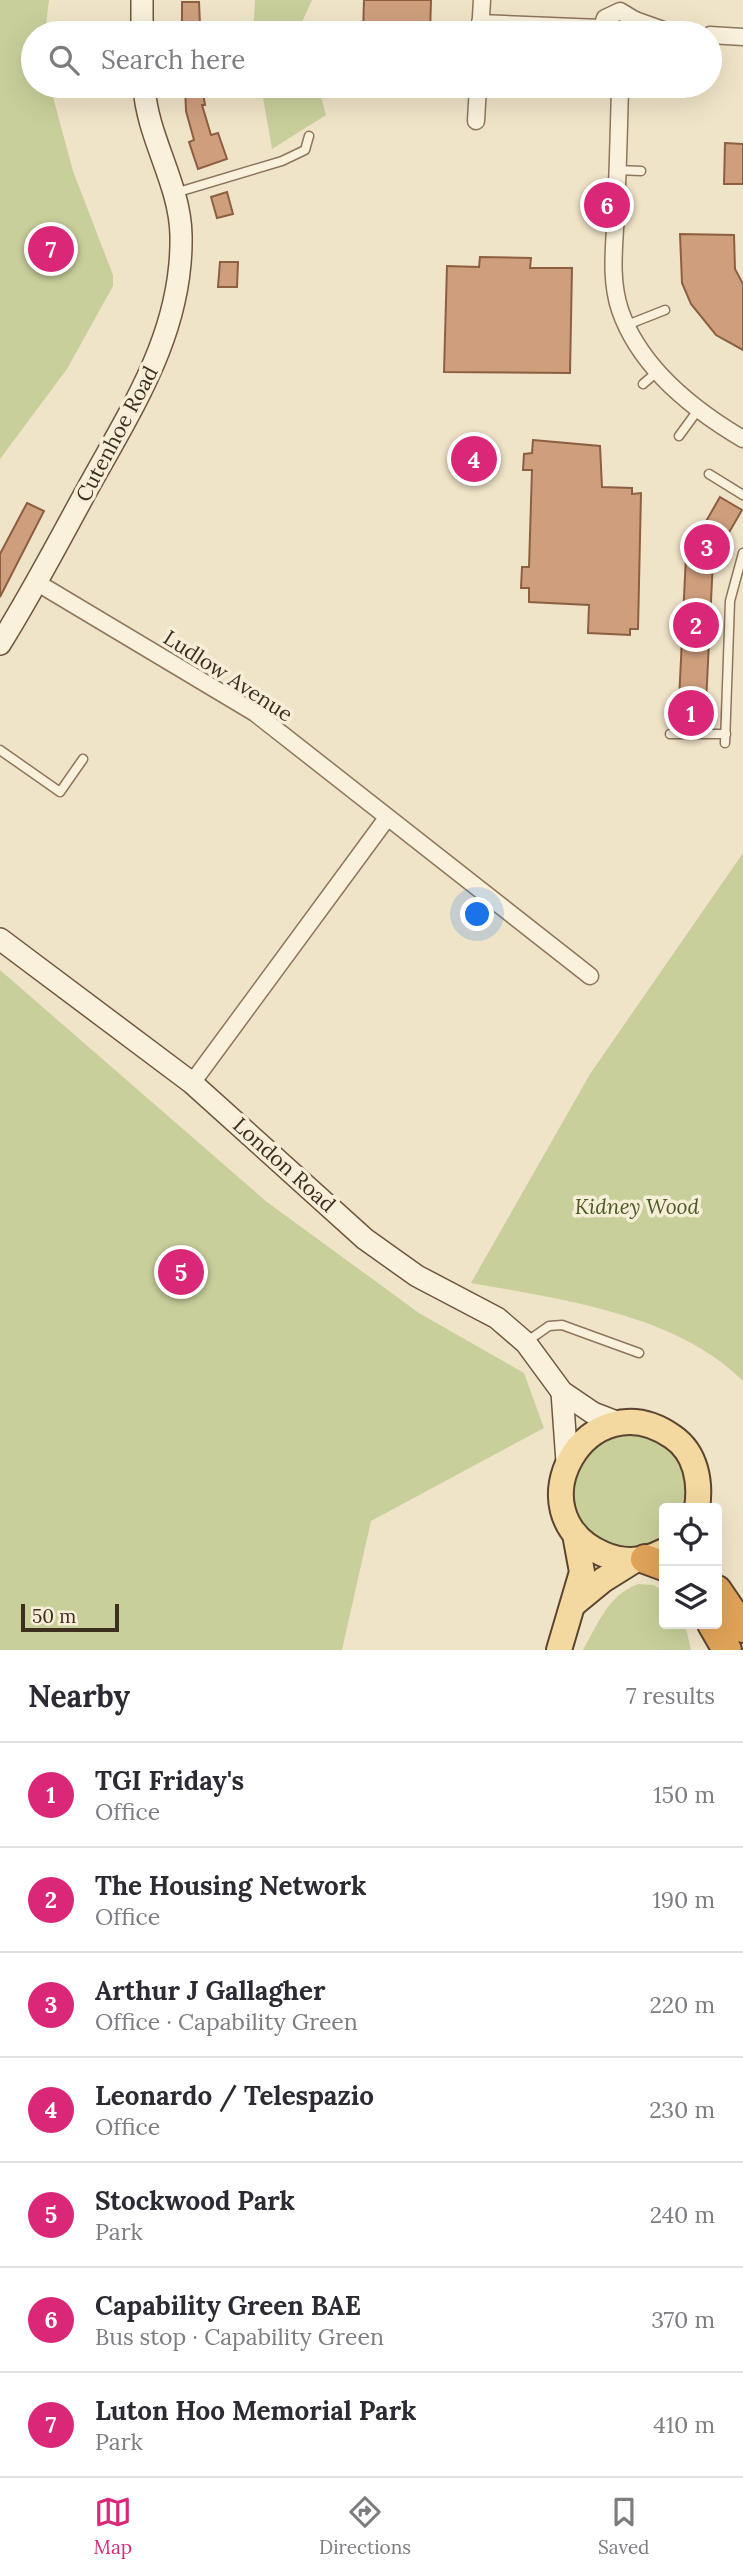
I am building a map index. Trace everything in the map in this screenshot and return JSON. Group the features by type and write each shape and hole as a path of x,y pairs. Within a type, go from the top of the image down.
{"highway":[{"path":"722,1597 743,1628"},
{"path":"715,1629 727,1650"}],"main road":[{"path":"559,1650 575,1604 582,1572 575,1534 566,1518 561,1499 561,1480 567,1462 579,1443 597,1430 619,1423 639,1422 659,1428 676,1439 689,1454 697,1472 698,1503"},
{"path":"575,1534 602,1554 652,1559"},
{"path":"575,1604 603,1580 652,1559"}],"street":[{"path":"142,0 142,21"},
{"path":"480,21 482,0"},
{"path":"604,21 620,6 633,21"},
{"path":"722,36 743,37"},
{"name":"Cutenhoe Road","path":"0,644 135,407 174,313 180,273 181,233 175,193 157,144 147,98"},
{"path":"476,121 477,98"},
{"path":"620,98 613,278 627,325 637,345 658,372 698,410 743,439"},
{"name":"Ludlow Avenue","path":"36,582 255,713 590,976"},
{"path":"192,1083 387,818"},
{"name":"London Road","path":"0,939 192,1083 365,1239 417,1276 497,1318 526,1342 562,1392 593,1413 619,1423"},
{"path":"562,1392 567,1462"}],"lane":[{"path":"175,193 282,161 305,150 309,136"},
{"path":"617,170 641,171"},
{"path":"627,325 665,310"},
{"path":"643,384 658,372"},
{"path":"679,436 698,410"},
{"path":"709,474 743,495"},
{"path":"670,734 725,739 730,601 743,553"},
{"path":"0,750 60,792 83,759"},
{"path":"526,1342 549,1326 562,1325 639,1353"}],"green space":[{"path":"0,0 49,0 46,21 21,21 21,98 53,98 73,171 113,275 113,286 67,369 0,459"},
{"path":"255,0 312,0 302,21 254,21"},
{"path":"263,98 321,98 326,115 272,149"},
{"name":"Kidney Wood","path":"743,853 743,1381 716,1358 651,1325 579,1303 471,1283 590,1074"},
{"path":"0,970 267,1202 419,1313 524,1373 544,1428 371,1521 342,1650 0,1650"},
{"path":"632,1430 681,1454 691,1503 659,1503 659,1546 633,1554 591,1538 573,1509 573,1476 599,1440"},
{"path":"638,1584 659,1588 659,1629 686,1629 691,1650 583,1650 611,1603"}],"building":[{"path":"364,0 431,0 430,21 363,21"},
{"path":"182,2 199,2 200,21 182,21"},
{"path":"185,98 204,98 205,105 202,105 211,135 218,133 227,159 198,169 189,142 194,140"},
{"path":"725,143 743,144 743,184 724,184"},
{"path":"227,192 233,214 217,218 211,197"},
{"path":"680,234 734,235 735,269 743,284 743,350 716,335 691,304 682,283"},
{"path":"480,257 531,258 530,268 572,268 570,373 444,372 447,266 479,267"},
{"path":"220,262 238,262 237,287 218,287"},
{"path":"533,440 600,446 602,487 632,488 632,494 641,493 638,629 630,629 630,635 588,633 589,605 529,602 529,588 521,588 522,567 529,567 532,470 523,470 524,454 532,453"},
{"path":"720,497 742,510 713,560 705,724 678,721 686,556"},
{"path":"27,503 44,511 0,597 0,554"}],"place":[{"name":"Capability Green BAE","path":"607,205"},
{"name":"Luton Hoo Memorial Park","path":"51,249"},
{"name":"Leonardo / Telespazio","path":"474,459"},
{"name":"Arthur J Gallagher","path":"707,547"},
{"name":"The Housing Network","path":"696,625"},
{"name":"TGI Friday's","path":"691,713"},
{"name":"Stockwood Park","path":"181,1272"}]}
